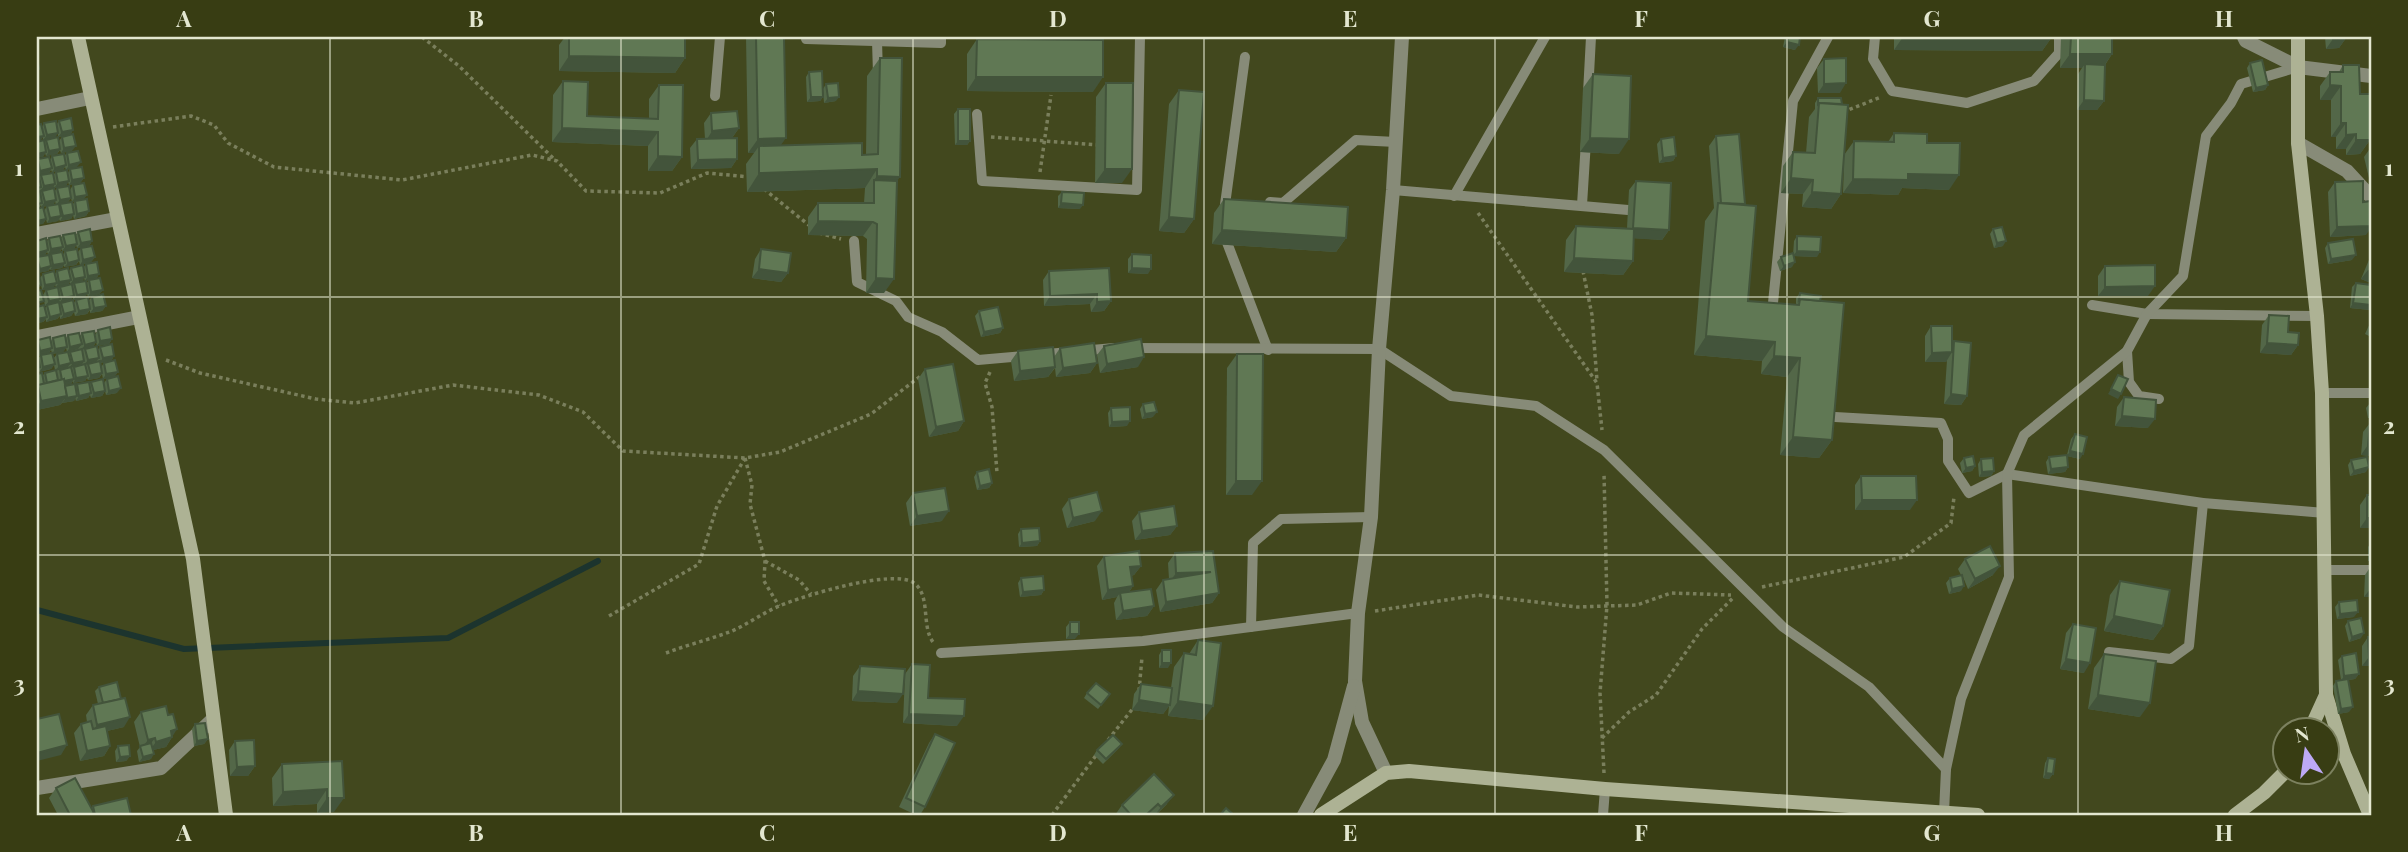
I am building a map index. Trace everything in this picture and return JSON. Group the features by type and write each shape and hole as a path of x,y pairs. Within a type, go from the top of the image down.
{"street":[{"path":"78,37 193,559 226,815"},
{"path":"1386,773 1362,722 1355,681 1358,613 1371,517 1379,349 1394,190 1402,37"},
{"path":"2244,37 2246,41 2298,67 2371,76"},
{"path":"2298,37 2298,143 2317,316 2322,393 2326,695 2344,754 2370,815"},
{"path":"37,108 90,98"},
{"path":"2298,143 2347,171 2371,197"},
{"path":"37,234 117,219"},
{"path":"37,337 139,317"},
{"path":"1304,815 1334,760 1355,681"},
{"path":"2316,716 2326,695"},
{"path":"37,788 161,768 212,720"},
{"path":"1321,815 1386,773 1409,771 1605,789 1978,815"},
{"path":"2235,815 2272,785"}],"lane":[{"path":"715,96 720,37"},
{"path":"806,39 941,44 941,37"},
{"path":"977,114 982,181 1137,190 1140,37"},
{"path":"1454,195 1545,37"},
{"path":"1588,102 1591,37"},
{"path":"1772,313 1793,101 1828,37"},
{"path":"1875,37 1874,59 1892,91 1967,103 2035,81 2059,53 2059,37"},
{"path":"877,41 878,91"},
{"path":"1245,57 1231,200 1222,229 1268,350"},
{"path":"1944,813 1946,769 1961,699 2009,577 2007,474 2024,435 2127,351 2147,314 2182,276 2206,136 2231,103 2241,83 2298,67"},
{"path":"1582,205 1586,127"},
{"path":"1260,202 1283,203 1356,140 1396,142"},
{"path":"1394,190 1646,211"},
{"path":"853,242 857,282 896,301 908,317 942,332 978,360 1109,348 1379,349 1451,396 1536,406 1604,450 1783,627 1869,687 1946,769"},
{"path":"2092,305 2147,314 2317,316"},
{"path":"2127,351 2129,382 2139,396 2160,399"},
{"path":"2322,393 2371,393"},
{"path":"1835,417 1941,423 1948,439 1948,461 1969,493 2007,474 2203,503 2325,513"},
{"path":"2109,652 2171,659 2189,646 2203,503"},
{"path":"1251,627 1252,543 1281,519 1371,517"},
{"path":"2325,570 2371,570"},
{"path":"942,653 1143,640 1358,613"},
{"path":"1603,815 1605,789"}],"path":[{"path":"422,37 459,66 586,191 660,192 707,173 750,177"},
{"path":"1833,110 1847,113 1892,91"},
{"path":"1039,184 1051,95"},
{"path":"97,129 191,116 214,125 228,143 274,167 402,180 532,155 557,161"},
{"path":"979,136 1102,145 1101,156"},
{"path":"761,186 822,236 853,242"},
{"path":"1454,195 1482,216 1597,383"},
{"path":"1583,268 1592,314 1604,450 1606,606 1600,693 1605,789"},
{"path":"147,353 200,373 316,399 355,403 453,385 539,395 583,412 623,451 745,458 780,452 871,414 922,375 933,372"},
{"path":"995,359 985,383 992,407 997,473"},
{"path":"745,458 752,485 751,504 765,561 764,581 779,606"},
{"path":"609,616 699,564 717,506 745,458"},
{"path":"1747,591 1904,557 1951,523 1953,511"},
{"path":"765,561 799,580 811,594"},
{"path":"666,653 732,631 779,606 811,594 894,577 912,582 921,591 928,635 942,653"},
{"path":"1358,613 1478,595 1577,607 1637,605 1671,593 1737,595 1702,629 1656,695 1629,712 1602,738"},
{"path":"1052,815 1139,702 1143,640"}],"building":[{"path":"569,37 685,37 685,58 569,56"},
{"path":"756,37 784,37 786,138 758,139"},
{"path":"1788,37 1800,37 1799,45 1787,42"},
{"path":"2071,37 2112,37 2112,54 2070,54"},
{"path":"977,39 1103,40 1103,77 976,77"},
{"path":"880,58 902,58 900,177 877,176 877,169 759,173 759,146 862,143 862,155 878,154"},
{"path":"1846,58 1846,83 1824,84 1824,59"},
{"path":"2262,60 2268,85 2256,88 2250,63"},
{"path":"2085,64 2105,65 2104,101 2084,100"},
{"path":"2343,65 2359,65 2360,94 2370,94 2370,140 2356,140 2356,134 2346,135 2346,123 2341,123 2341,86 2330,85 2330,72 2343,72"},
{"path":"822,71 823,97 811,97 809,72"},
{"path":"1593,74 1631,76 1629,139 1590,138"},
{"path":"563,81 588,82 587,116 658,119 659,85 683,85 682,157 658,156 658,132 562,128"},
{"path":"838,83 839,97 828,98 826,84"},
{"path":"1106,83 1133,83 1132,169 1105,169"},
{"path":"1179,90 1204,92 1194,219 1169,217"},
{"path":"1818,98 1841,98 1842,104 1818,104"},
{"path":"1819,103 1848,105 1841,194 1812,192 1813,180 1791,178 1793,152 1815,153"},
{"path":"958,109 970,109 970,141 958,141"},
{"path":"737,111 739,128 712,131 711,113"},
{"path":"71,118 73,130 62,132 59,121"},
{"path":"56,121 58,133 47,135 44,123"},
{"path":"41,124 44,136 37,137 37,125"},
{"path":"1894,133 1927,134 1927,143 1960,143 1959,175 1908,174 1908,180 1853,179 1854,141 1894,142"},
{"path":"73,134 76,146 64,148 62,137"},
{"path":"1739,134 1745,204 1721,203 1716,136"},
{"path":"58,137 60,149 49,151 46,140"},
{"path":"1674,137 1676,156 1663,158 1661,139"},
{"path":"737,138 737,159 698,160 697,139"},
{"path":"44,140 46,152 37,154 37,142"},
{"path":"78,151 81,162 69,165 67,153"},
{"path":"64,154 66,165 55,168 52,156"},
{"path":"49,157 52,168 40,171 38,159"},
{"path":"82,167 84,178 72,180 70,169"},
{"path":"67,170 69,181 58,183 56,172"},
{"path":"53,173 55,184 44,186 41,175"},
{"path":"37,176 41,187 37,188"},
{"path":"874,180 897,181 894,279 876,278 877,224 818,221 818,203 874,203"},
{"path":"1636,181 1671,183 1669,230 1633,228"},
{"path":"2363,181 2363,202 2371,201 2371,226 2337,227 2335,182"},
{"path":"84,183 87,195 75,197 73,185"},
{"path":"69,186 71,198 60,200 57,188"},
{"path":"54,188 56,200 45,202 42,191"},
{"path":"40,191 42,203 37,204 37,192"},
{"path":"1062,192 1084,193 1083,205 1061,203"},
{"path":"87,199 89,211 77,214 75,201"},
{"path":"1224,199 1348,207 1346,238 1222,230"},
{"path":"72,202 74,214 63,216 60,204"},
{"path":"1718,203 1756,206 1748,301 1799,305 1800,299 1844,303 1832,440 1793,437 1800,358 1774,356 1775,342 1706,336"},
{"path":"59,204 61,216 50,218 47,206"},
{"path":"43,207 46,219 37,221 37,209"},
{"path":"1576,226 1634,229 1633,261 1574,258"},
{"path":"2002,227 2006,241 1997,243 1993,229"},
{"path":"90,229 92,241 81,243 78,232"},
{"path":"75,233 77,244 66,246 63,235"},
{"path":"60,236 63,247 51,249 49,238"},
{"path":"1797,236 1821,237 1820,252 1797,251"},
{"path":"46,238 48,250 37,253 37,241"},
{"path":"2353,239 2356,255 2331,259 2328,243"},
{"path":"92,246 95,257 83,260 81,248"},
{"path":"77,249 79,260 68,263 65,251"},
{"path":"761,249 791,253 788,273 759,269"},
{"path":"62,252 65,263 53,265 51,254"},
{"path":"1793,253 1795,262 1784,266 1781,257"},
{"path":"1132,254 1151,255 1151,269 1132,268"},
{"path":"49,255 51,266 40,269 37,257"},
{"path":"97,262 99,274 88,276 86,264"},
{"path":"83,265 85,277 74,279 71,268"},
{"path":"2155,265 2155,286 2105,287 2105,266"},
{"path":"68,268 71,280 59,282 57,271"},
{"path":"1109,268 1111,301 1097,302 1097,294 1050,296 1049,271"},
{"path":"54,271 57,283 45,285 43,274"},
{"path":"37,274 41,285 37,287"},
{"path":"100,278 103,290 91,292 89,280"},
{"path":"86,281 88,293 77,295 74,283"},
{"path":"2356,283 2371,285 2371,305 2353,303"},
{"path":"72,284 74,296 63,298 60,287"},
{"path":"58,287 60,299 49,301 46,290"},
{"path":"41,290 44,301 37,303 37,291"},
{"path":"1800,293 1821,296 1820,301 1799,300"},
{"path":"103,294 106,306 94,308 92,297"},
{"path":"88,297 90,309 79,311 76,300"},
{"path":"73,300 75,311 64,314 61,303"},
{"path":"59,302 61,314 50,317 47,305"},
{"path":"44,305 47,317 37,319 37,307"},
{"path":"998,307 1003,328 984,332 979,311"},
{"path":"2269,315 2289,316 2288,332 2299,333 2298,345 2267,343"},
{"path":"1931,326 1952,326 1952,352 1932,353"},
{"path":"110,327 112,339 100,341 98,330"},
{"path":"94,331 96,342 85,345 82,333"},
{"path":"79,333 82,344 70,347 68,335"},
{"path":"65,335 67,347 55,349 53,338"},
{"path":"50,337 52,348 40,351 38,340"},
{"path":"1141,339 1144,357 1107,364 1104,346"},
{"path":"1954,341 1971,343 1967,396 1951,394"},
{"path":"1094,343 1097,363 1063,368 1060,348"},
{"path":"112,344 114,356 103,358 100,347"},
{"path":"97,346 99,358 88,360 85,349"},
{"path":"1053,347 1055,367 1020,371 1018,351"},
{"path":"82,349 84,361 73,363 70,352"},
{"path":"68,352 71,363 59,366 57,354"},
{"path":"52,353 55,364 43,367 41,355"},
{"path":"1237,354 1263,354 1262,481 1236,481"},
{"path":"115,360 118,372 106,374 104,363"},
{"path":"100,361 102,373 91,375 88,364"},
{"path":"85,364 88,376 76,378 74,367"},
{"path":"953,364 964,421 936,427 925,369"},
{"path":"71,367 74,379 62,380 60,370"},
{"path":"56,370 58,380 47,383 45,373"},
{"path":"42,373 44,384 37,386 37,374"},
{"path":"2118,375 2128,379 2121,394 2111,389"},
{"path":"118,376 121,388 109,391 107,379"},
{"path":"64,379 67,396 41,401 38,385"},
{"path":"103,379 105,391 94,393 91,382"},
{"path":"89,382 91,393 79,396 77,384"},
{"path":"75,384 77,396 66,398 65,386"},
{"path":"2124,397 2156,400 2155,419 2122,416"},
{"path":"1154,402 1157,412 1145,414 1143,404"},
{"path":"1130,407 1130,421 1112,422 1111,408"},
{"path":"2371,423 2371,446 2368,445"},
{"path":"2075,434 2087,437 2083,454 2070,451"},
{"path":"2067,455 2068,467 2051,469 2049,457"},
{"path":"1973,456 1975,466 1966,468 1964,458"},
{"path":"2367,457 2369,467 2354,471 2351,460"},
{"path":"1993,458 1994,471 1982,472 1981,459"},
{"path":"989,469 992,483 980,486 977,472"},
{"path":"1861,476 1916,476 1917,500 1862,500"},
{"path":"945,488 949,511 917,516 913,493"},
{"path":"1097,492 1102,511 1073,518 1069,499"},
{"path":"2367,495 2371,495 2371,518 2367,518"},
{"path":"1174,506 1177,526 1142,531 1139,512"},
{"path":"1039,528 1040,541 1022,543 1021,529"},
{"path":"1990,546 2000,566 1975,579 1965,559"},
{"path":"1139,551 1141,566 1130,567 1133,586 1108,590 1104,556"},
{"path":"1213,551 1219,593 1166,602 1163,580 1211,572 1176,573 1175,553"},
{"path":"1962,575 1964,586 1952,589 1950,578"},
{"path":"1043,576 1044,590 1023,592 1021,578"},
{"path":"2120,581 2170,590 2163,626 2114,616"},
{"path":"1151,589 1154,606 1123,611 1120,593"},
{"path":"2357,600 2358,612 2340,614 2339,602"},
{"path":"2361,618 2364,633 2352,637 2348,621"},
{"path":"1070,622 1079,622 1079,634 1070,634"},
{"path":"2073,624 2096,628 2090,663 2066,659"},
{"path":"2368,637 2371,637 2371,657 2369,657"},
{"path":"1198,640 1221,643 1213,706 1178,701 1184,653 1196,655"},
{"path":"1162,650 1171,650 1171,663 1162,663"},
{"path":"2356,653 2359,674 2344,676 2342,656"},
{"path":"2104,654 2156,661 2150,703 2098,695"},
{"path":"912,664 930,665 928,698 965,699 964,716 909,714"},
{"path":"860,666 905,669 903,694 858,691"},
{"path":"2348,679 2353,707 2341,709 2336,681"},
{"path":"117,682 121,699 103,703 99,687"},
{"path":"1096,683 1110,694 1101,705 1087,693"},
{"path":"1141,684 1172,688 1170,705 1139,700"},
{"path":"125,698 130,717 97,725 93,705"},
{"path":"166,706 168,715 173,714 177,729 171,731 172,737 156,742 155,738 148,740 141,712"},
{"path":"59,714 67,745 37,753 37,719"},
{"path":"91,721 93,729 106,726 110,746 87,751 81,724"},
{"path":"205,723 208,739 197,741 195,724"},
{"path":"935,734 955,743 925,807 906,798"},
{"path":"1113,735 1122,744 1106,759 1097,750"},
{"path":"254,740 255,766 237,767 235,741"},
{"path":"151,743 154,754 143,757 140,746"},
{"path":"129,745 130,756 120,757 118,746"},
{"path":"2048,758 2055,759 2053,774 2046,773"},
{"path":"342,761 344,798 327,798 327,789 283,792 282,764"},
{"path":"1154,774 1174,795 1161,807 1158,804 1146,815 1131,815 1122,805"},
{"path":"75,778 94,813 90,815 70,815 56,788"},
{"path":"127,798 131,815 95,815 93,806"},
{"path":"1226,808 1234,815 1220,815"}],"waterway":[{"path":"37,610 184,649 448,638 598,561"}]}
